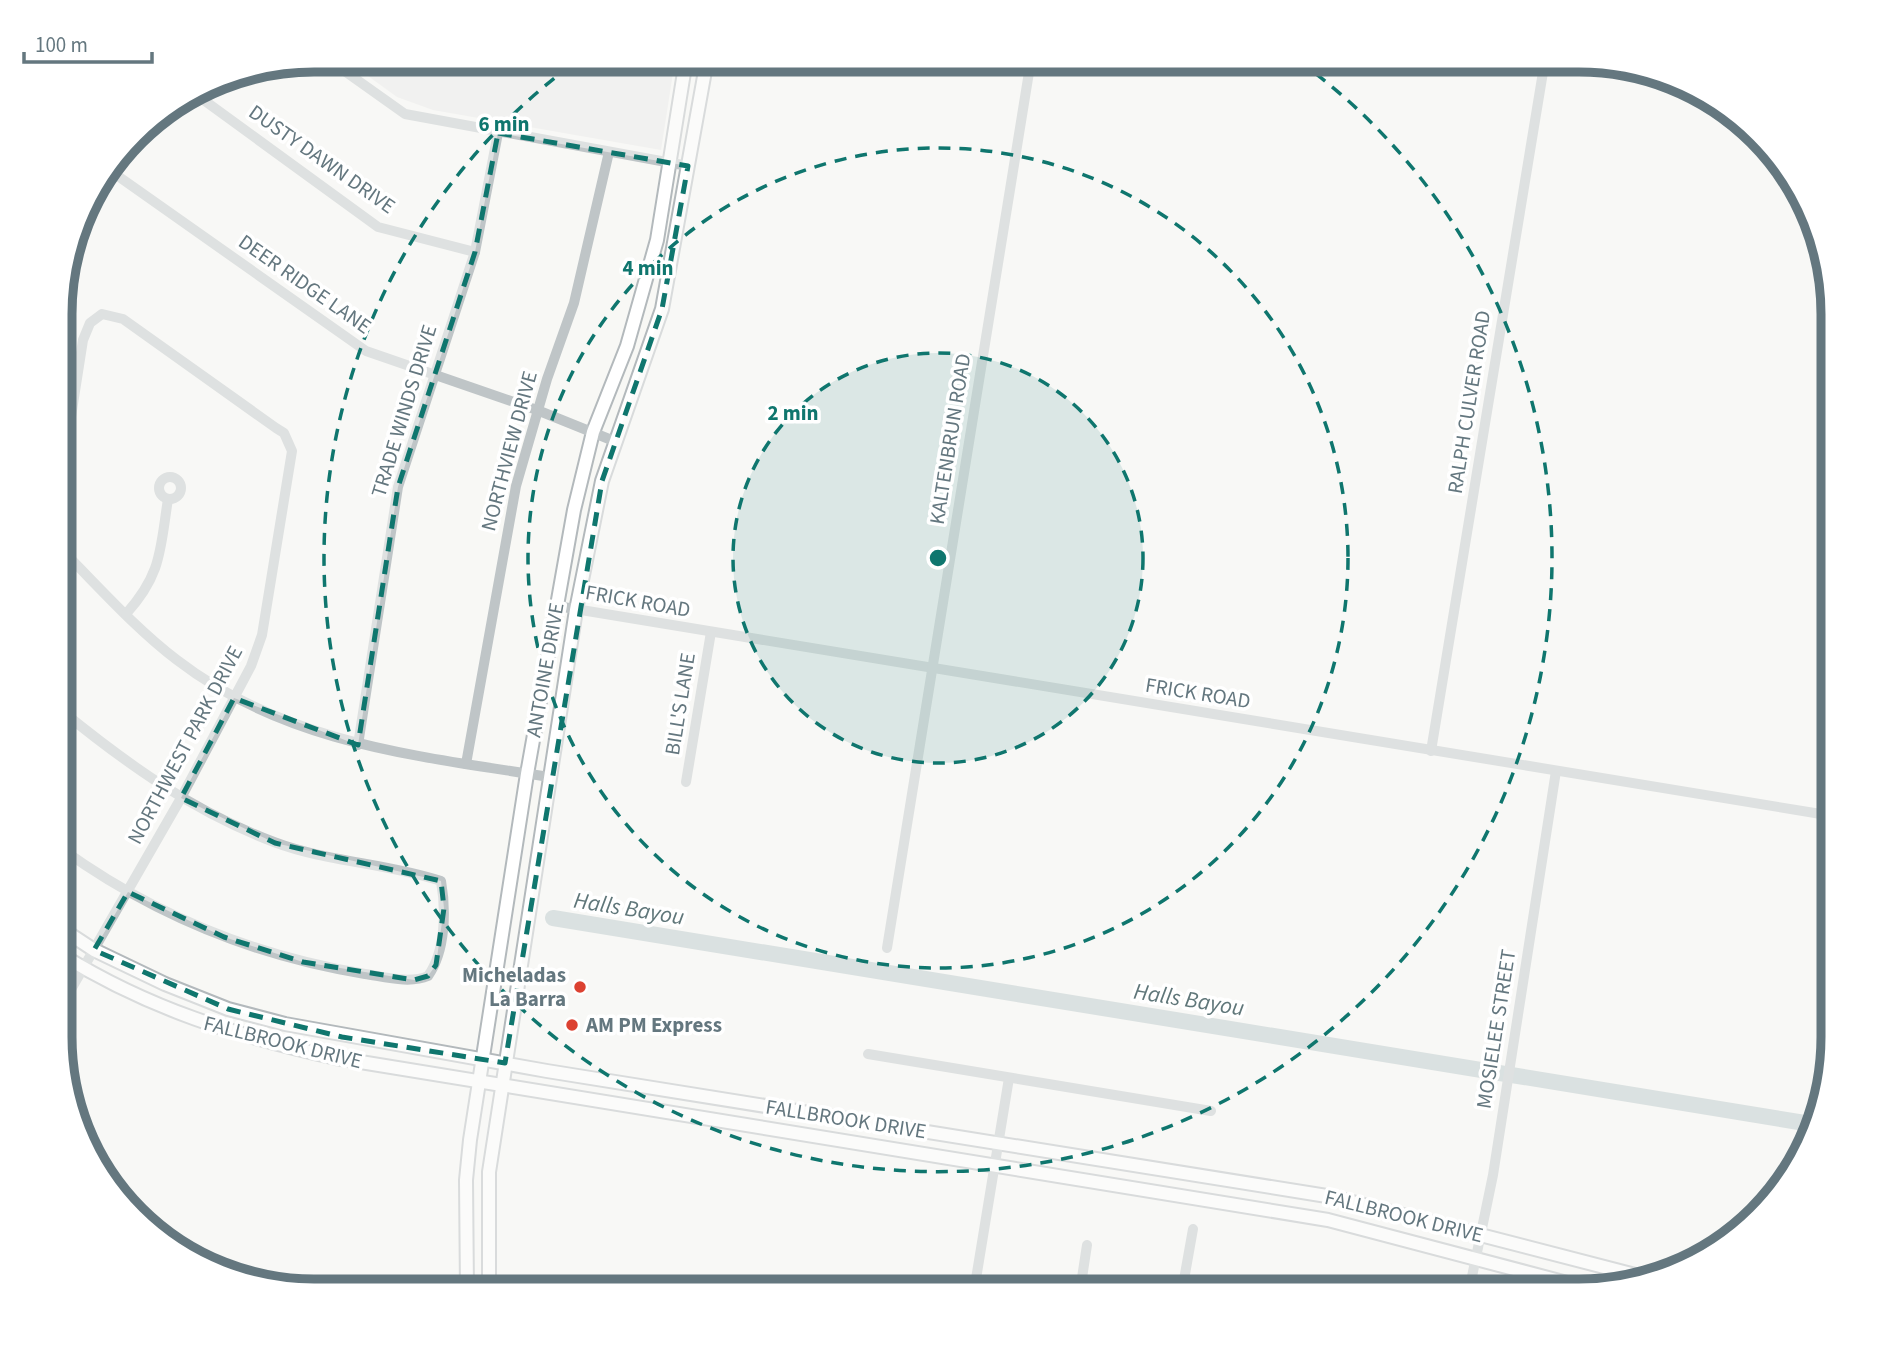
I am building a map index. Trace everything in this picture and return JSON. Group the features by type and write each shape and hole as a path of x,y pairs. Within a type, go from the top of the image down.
{"main road":[{"name":"ANTOINE DRIVE","path":"467,1279 466,1180 479,1080 556,606 593,432 627,346 657,240 684,72"},
{"name":"ANTOINE DRIVE","path":"489,1279 489,1172 576,610 602,481 662,309 705,72"},
{"name":"FALLBROOK DRIVE","path":"72,936 94,950 228,1009 342,1037 1333,1197 1629,1274"},
{"name":"FALLBROOK DRIVE","path":"72,961 156,1005 219,1029 336,1058 1328,1220 1554,1279"},
{"path":"720,1120 724,1099"}],"street":[{"path":"346,72 405,114 688,166"},
{"name":"KALTENBRUN ROAD","path":"887,948 1029,72"},
{"name":"RALPH CULVER ROAD","path":"1431,751 1543,72"},
{"name":"DUSTY DAWN DRIVE","path":"202,99 377,227 475,252"},
{"name":"TRADE WINDS DRIVE","path":"358,745 398,487 432,374 475,252 498,133"},
{"name":"NORTHVIEW DRIVE","path":"466,764 505,538 537,410 574,303 609,152"},
{"name":"DEER RIDGE LANE","path":"116,174 366,351 537,410 614,441"},
{"name":"NORTHWEST PARK DRIVE","path":"72,410 83,340 90,323 102,314 123,319 276,428 288,441 292,451 262,635 251,666 181,798 72,989"},
{"path":"126,614 143,595 155,573 168,499"},
{"path":"72,560 176,660 234,698 269,715 358,745 549,777"},
{"name":"FRICK ROAD","path":"556,606 932,670 1821,814"},
{"name":"BILL'S LANE","path":"686,782 711,632"},
{"path":"72,719 127,764 181,798 275,843 441,881 444,908 436,965 422,979 371,975 303,962 246,945 128,892 72,856"},
{"name":"MOSIELEE STREET","path":"1471,1279 1490,1188 1556,771"},
{"path":"868,1055 1211,1111"},
{"path":"977,1279 1009,1078"},
{"path":"1184,1279 1193,1229"},
{"path":"1082,1279 1087,1245"}],"highlighted area":[{"path":"498,133 688,166 662,309 602,481 505,1063 342,1037 228,1009 94,950 128,892 224,937 303,962 414,980 428,976 436,965 444,908 441,881 275,843 181,798 234,698 358,745 398,487 475,252"}],"shaded area":[{"path":"363,72 673,72 661,150 433,110 397,97"}],"waterway":[{"name":"Halls Bayou","path":"553,918 1805,1123"}],"place":[{"name":"Micheladas La Barra","path":"580,987"},
{"name":"AM PM Express","path":"572,1025"}]}
